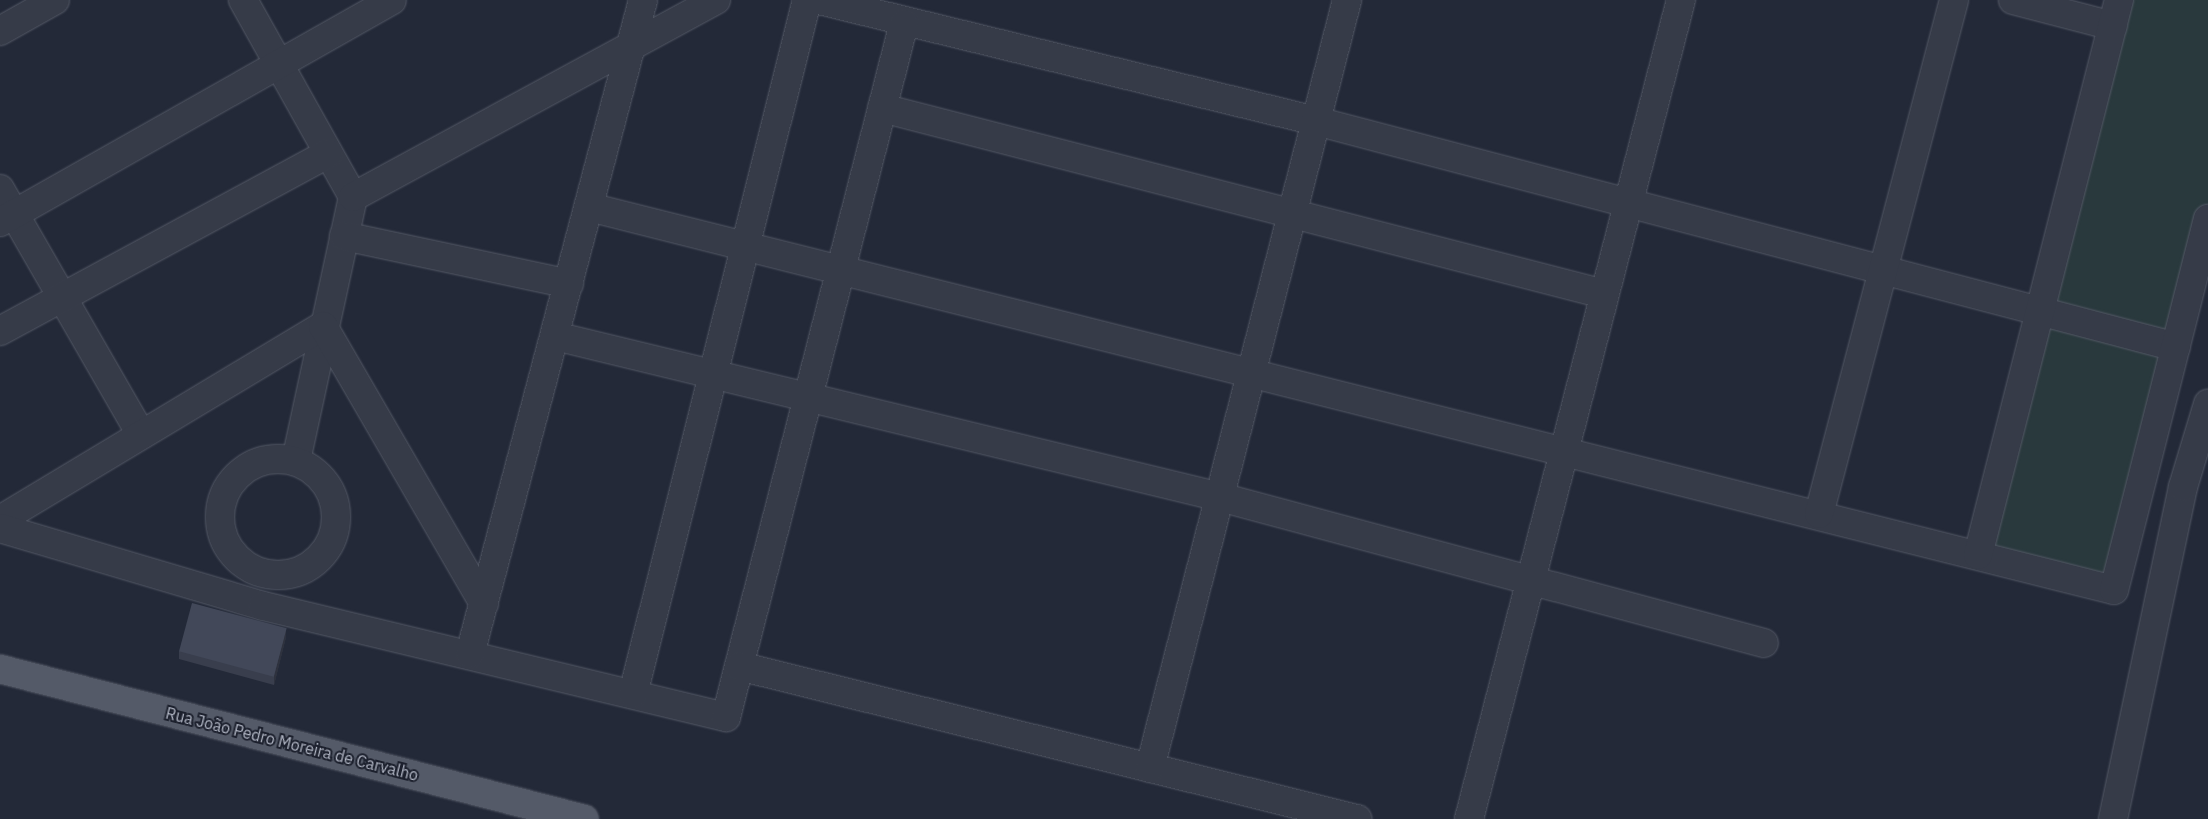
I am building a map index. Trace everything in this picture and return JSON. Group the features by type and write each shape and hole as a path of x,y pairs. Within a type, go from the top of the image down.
{"main road":[{"name":"Rua João Pedro Moreira de Carvalho","path":"0,668 584,819"}],"street":[{"path":"0,31 55,0"},
{"path":"243,0 353,197 323,326 296,461"},
{"path":"7,218 279,66 392,0"},
{"path":"470,654 644,0"},
{"path":"353,197 631,48 716,0"},
{"path":"633,694 807,0"},
{"path":"819,0 1316,121 2176,347"},
{"path":"1150,768 1347,0"},
{"path":"1469,819 1532,582 1604,294 1681,0"},
{"path":"1818,514 1954,0"},
{"path":"2013,0 2113,26"},
{"path":"1978,556 2119,0"},
{"path":"0,528 263,606 470,654 726,717 904,22"},
{"path":"882,108 1604,294"},
{"path":"0,331 328,154"},
{"path":"0,189 7,218 62,297 140,434"},
{"path":"589,206 1565,450 2114,590 2208,219"},
{"path":"344,236 568,284"},
{"path":"0,520 140,434 323,326"},
{"path":"323,326 484,604"},
{"path":"555,336 1220,497 1764,643"},
{"path":"2113,819 2183,487 2208,404"},
{"path":"262,460 296,461 324,481 333,496 337,513 335,530 329,546 311,565 288,575 270,575 246,565 228,546 222,530 220,512 224,495 233,480 262,460"},
{"path":"739,666 1357,819"}],"shaded area":[{"path":"2119,0 2208,0 2208,219 2114,590 1978,555"}],"building":[{"path":"192,603 287,628 274,677 179,651"}]}
